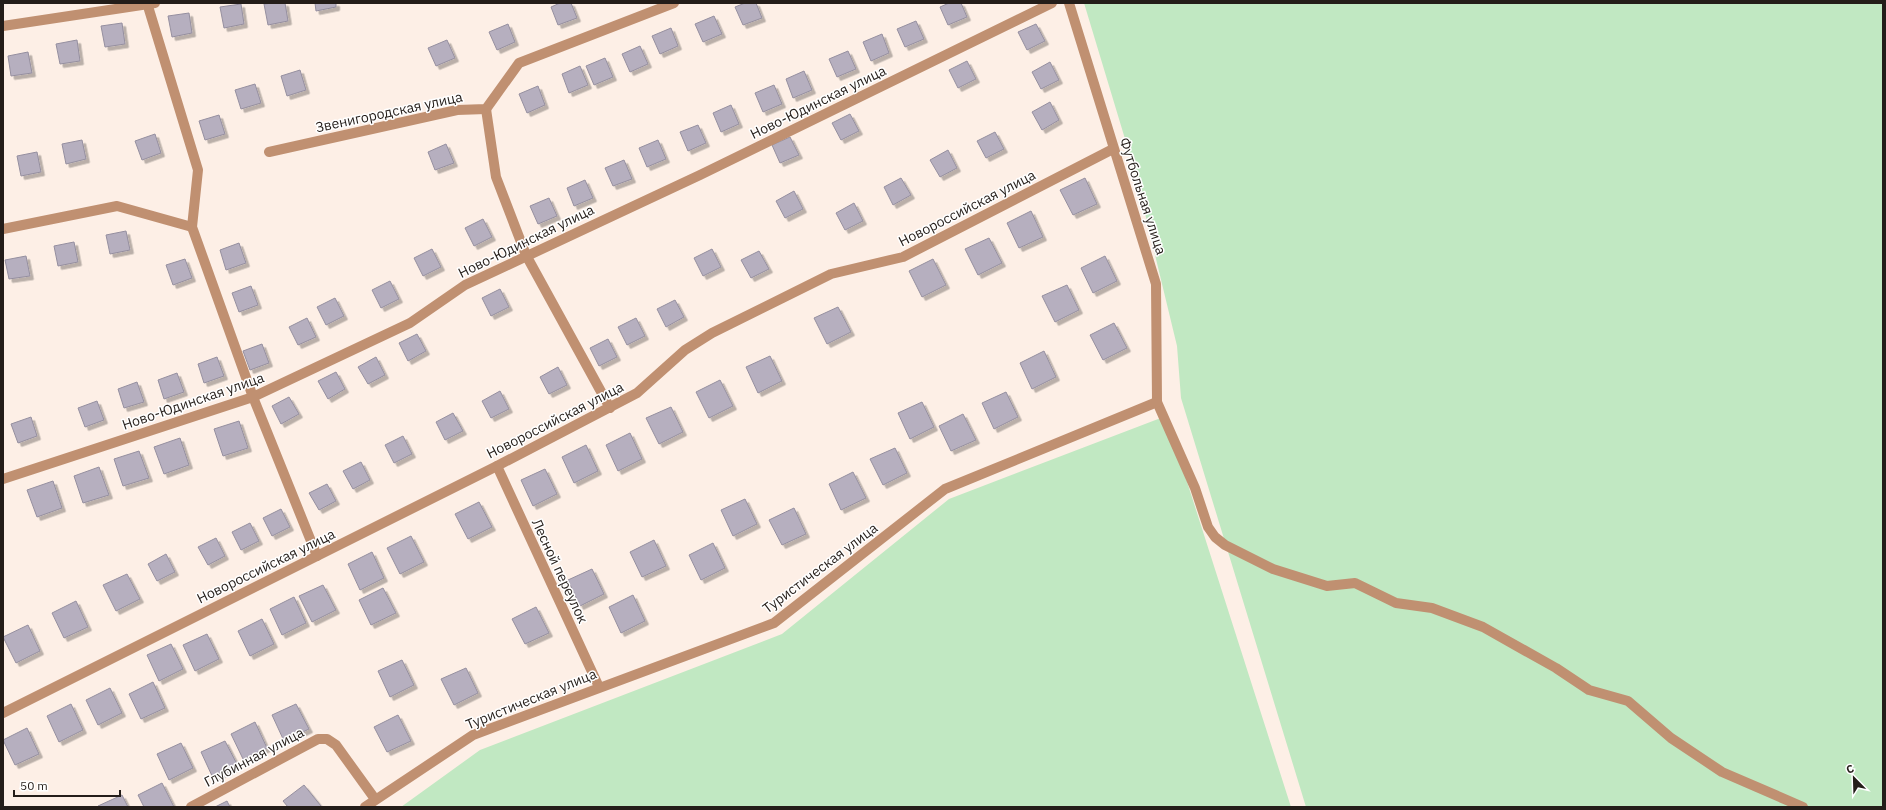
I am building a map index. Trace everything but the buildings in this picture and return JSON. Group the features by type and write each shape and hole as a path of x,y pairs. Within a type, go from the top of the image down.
{"street":[{"path":"3,26 150,3 198,170 192,227 253,397 317,556"},
{"path":"610,408 526,255 496,177 486,109 519,63 674,3"},
{"name":"Ново-Юдинская улица","path":"3,479 253,397 410,323 465,285 526,255 700,175 1052,3"},
{"name":"Футбольная улица","path":"1069,3 1156,284 1157,402"},
{"name":"Звенигородская улица","path":"269,152 457,110 486,109"},
{"name":"Новороссийская улица","path":"3,713 610,408 637,393 685,350 712,333 831,274 903,257 1113,149"},
{"path":"3,230 117,206 192,227"},
{"path":"1157,402 1195,488 1208,527 1215,537 1225,545 1273,569 1327,586 1355,584 1396,603 1432,608 1482,627 1556,668 1589,690 1628,701 1671,738 1722,772 1803,807"},
{"name":"Туристическая улица","path":"365,807 473,735 599,687 774,624 945,489 1157,402"},
{"name":"Лесной переулок","path":"497,466 599,687"},
{"name":"Глубинная улица","path":"191,807 318,739 327,739 336,745 375,799"}],"green space":[{"path":"1084,3 1883,3 1883,807 1306,807 1181,398 1177,346 1135,172"},
{"path":"1166,416 1291,807 401,807 480,750 782,634 949,499"}]}
